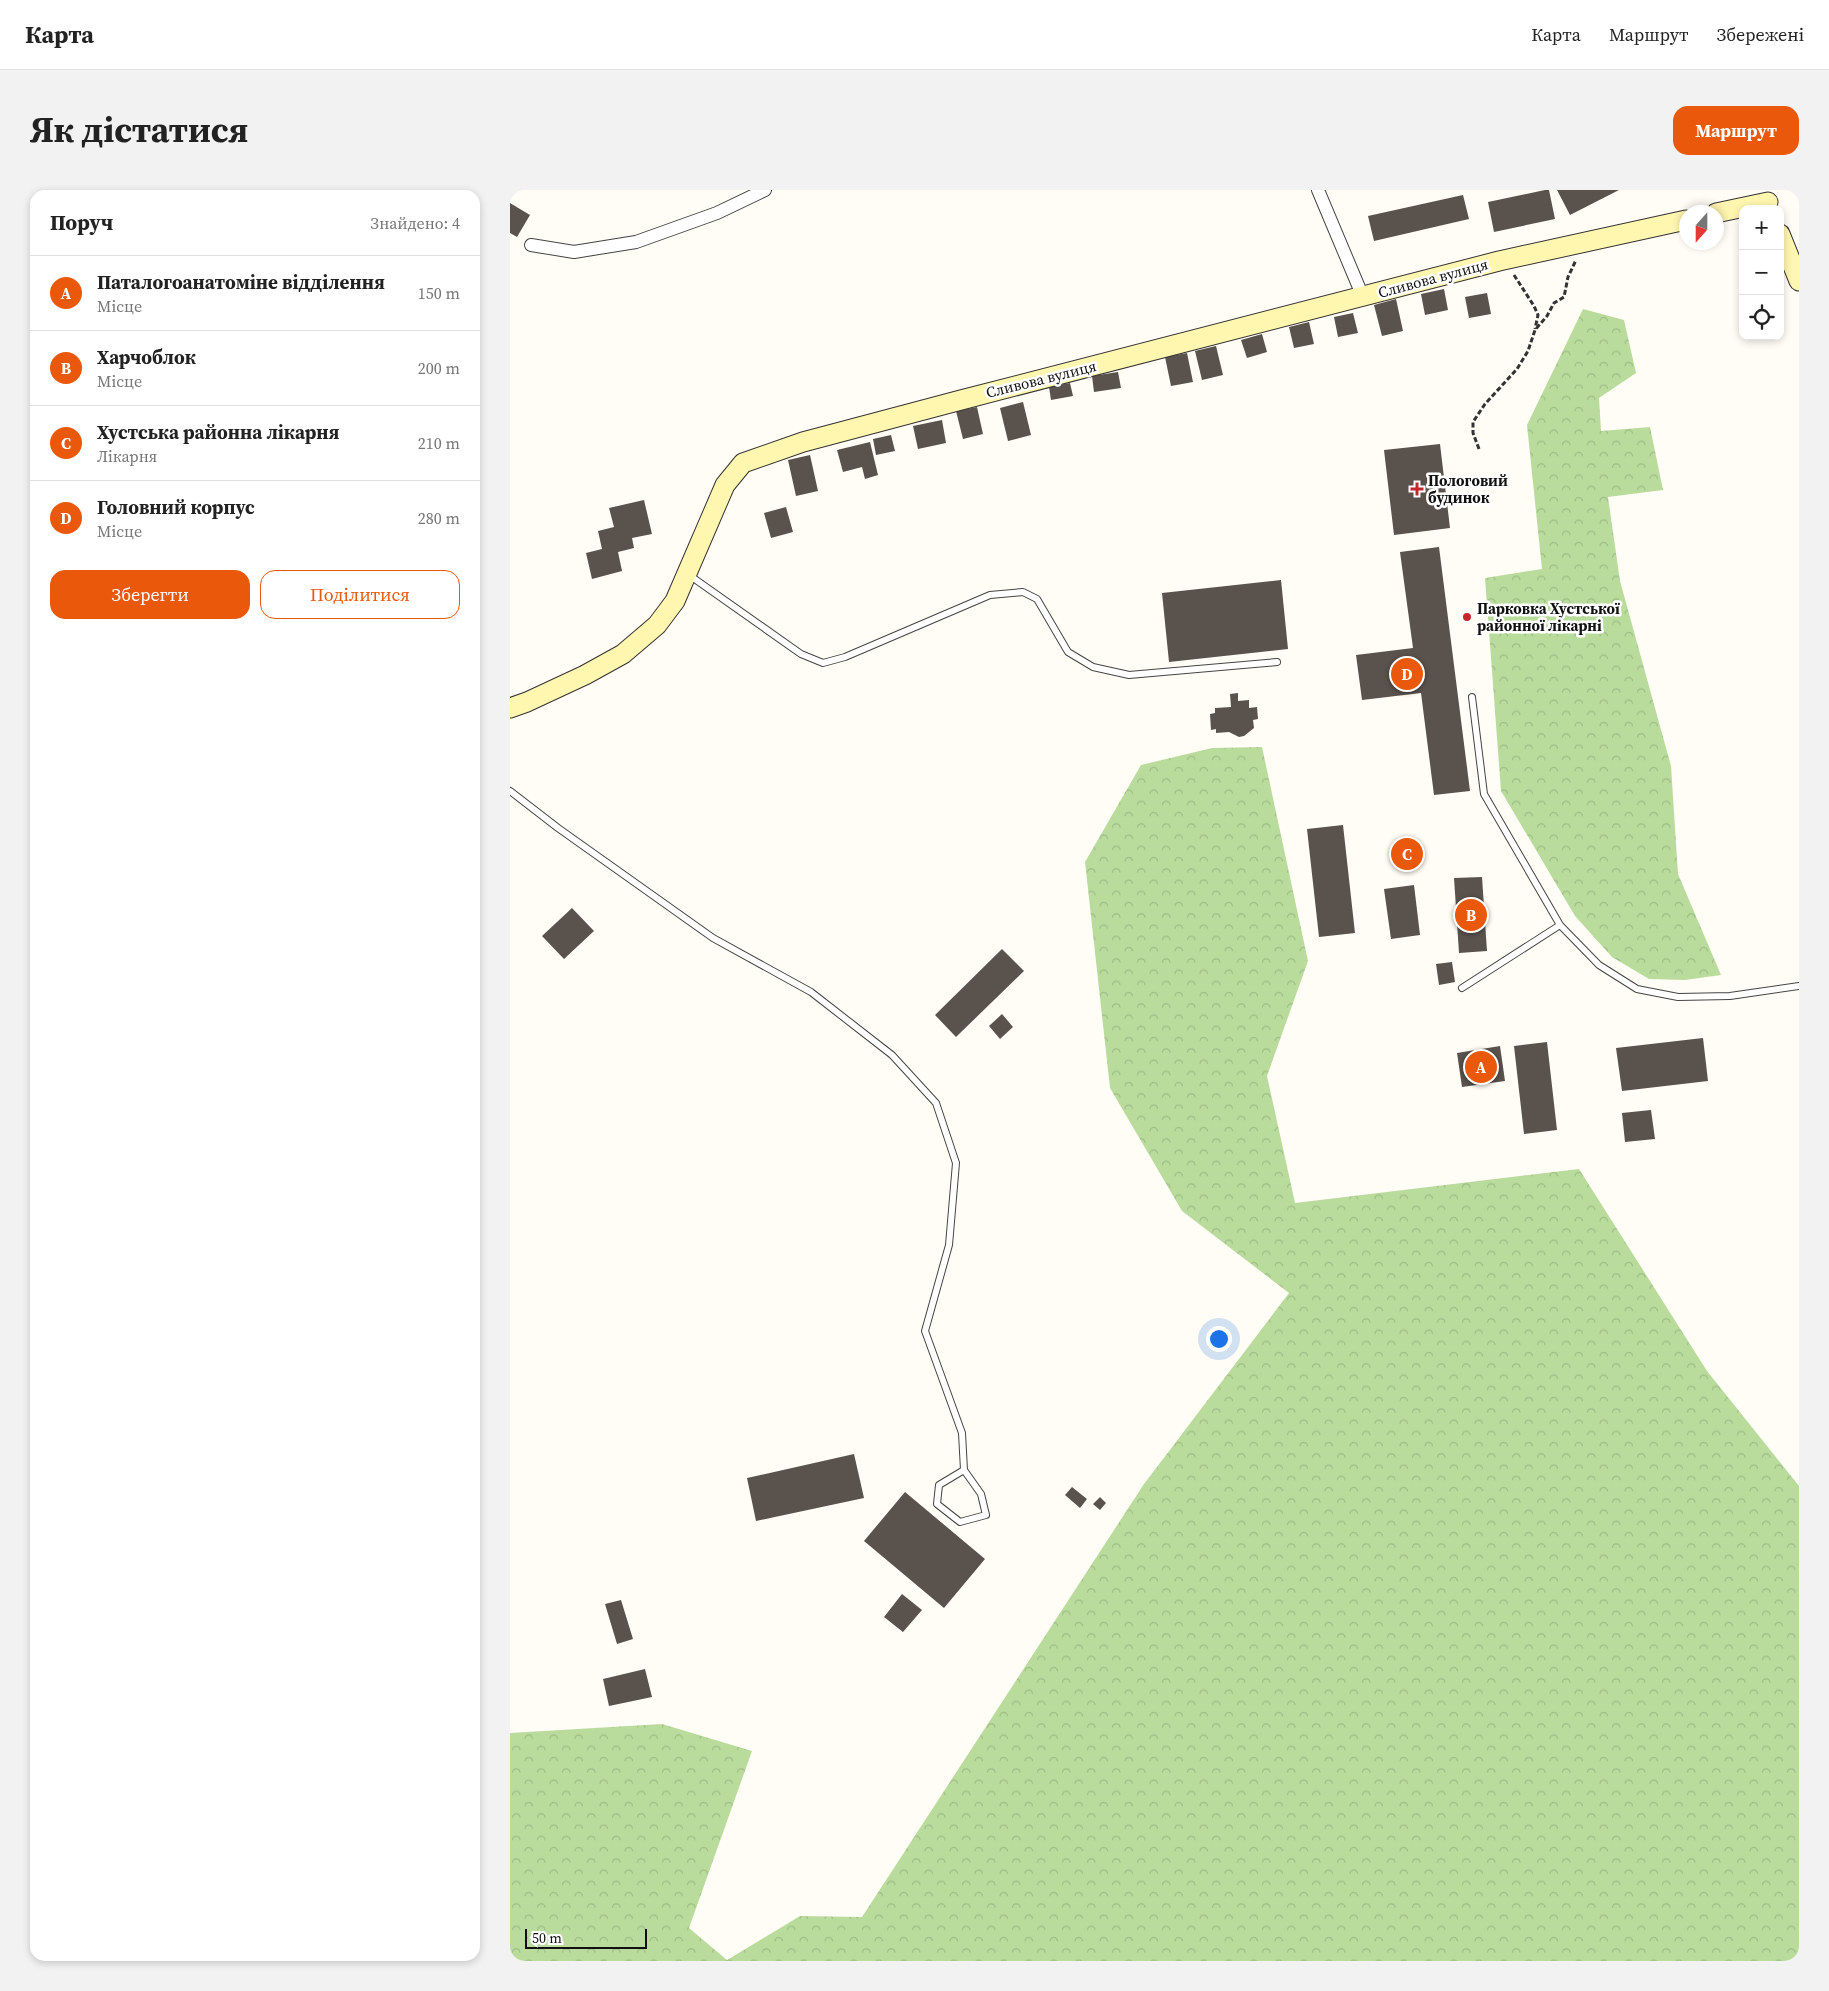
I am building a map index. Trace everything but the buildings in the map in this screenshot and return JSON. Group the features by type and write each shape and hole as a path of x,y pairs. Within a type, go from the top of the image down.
{"street":[{"path":"531,245 574,252 636,242 717,213 765,190"},
{"path":"1318,190 1363,297"},
{"path":"1724,211 1767,200"},
{"name":"Сливова вулиця","path":"510,708 585,675 623,654 657,626 675,601 725,485 743,463 803,442 1499,261 1679,222"},
{"path":"1784,244 1799,281"}],"lane":[{"path":"686,573 801,654 822,663 845,657 990,595 1023,592 1037,600 1068,652 1093,667 1129,675 1277,662"},
{"path":"1472,697 1484,794 1560,925 1599,965 1636,989 1678,997 1730,996 1799,986"},
{"path":"510,791 558,828 713,938 811,992 892,1054 936,1103 956,1163 949,1245 925,1331 962,1433 964,1470 981,1494 986,1515 960,1522 937,1504 939,1485 964,1470"},
{"path":"1462,988 1560,925"}],"path":[{"path":"1534,330 1547,316 1554,303 1564,297 1568,277 1585,242"},
{"path":"1479,449 1474,433 1474,422 1485,404 1517,369 1528,351 1538,315 1511,270 1499,261"}],"green space":[{"path":"1583,309 1624,320 1636,373 1599,398 1601,431 1650,427 1663,490 1608,497 1620,581 1671,766 1678,874 1721,975 1685,980 1649,979 1612,957 1575,916 1501,791 1485,578 1542,569 1527,425"},
{"path":"1262,747 1308,961 1267,1076 1295,1203 1579,1169 1707,1371 1799,1486 1799,1961 510,1961 510,1733 662,1724 752,1751 689,1928 727,1960 800,1916 862,1917 1144,1484 1289,1293 1182,1211 1110,1088 1085,862 1141,765 1212,748"}],"place":[{"name":"Пологовий будинок","path":"1417,489"},
{"name":"Парковка Хустської районної лікарні","path":"1467,617"},
{"name":"Головний корпус","path":"1407,674"},
{"name":"Хустська районна лікарня","path":"1407,854"},
{"name":"Харчоблок","path":"1471,915"},
{"name":"Паталогоанатоміне відділення","path":"1481,1067"}]}
